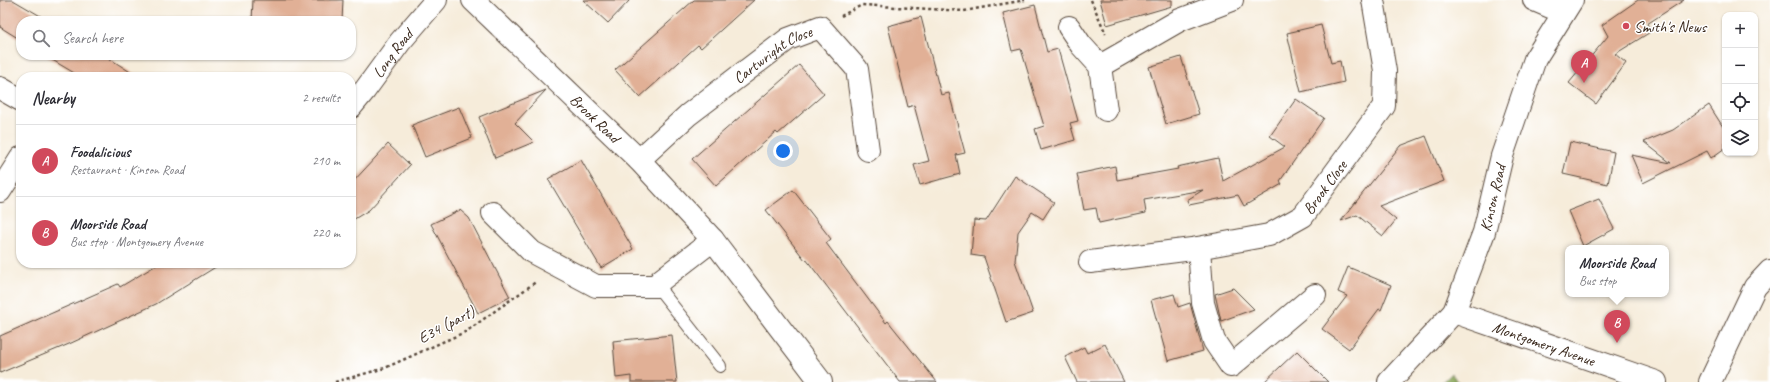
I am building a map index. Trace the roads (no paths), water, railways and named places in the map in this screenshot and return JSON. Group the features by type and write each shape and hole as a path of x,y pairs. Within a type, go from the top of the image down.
{"street":[{"name":"Long Road","path":"356,101 400,42 436,0"},
{"name":"Brook Road","path":"473,0 639,160 713,240 821,382"},
{"path":"1108,61 1180,20 1232,0"},
{"name":"Brook Close","path":"1090,262 1199,248 1269,235 1303,216 1384,106 1385,71 1373,0"},
{"path":"1534,0 1567,6"},
{"name":"Kinson Road","path":"1389,382 1454,312 1484,232 1502,156 1535,59 1567,6"},
{"name":"Cartwright Close","path":"639,160 688,115 788,39 820,27 857,69 868,150"},
{"path":"1069,27 1081,45 1108,61"},
{"path":"1106,110 1108,61"},
{"path":"0,88 16,97"},
{"path":"0,191 16,166"},
{"path":"493,213 532,252 596,286 657,286 661,280 713,240"},
{"path":"1199,248 1203,303 1214,340 1231,366 1315,295"},
{"path":"1710,382 1755,287 1770,271"},
{"name":"Montgomery Avenue","path":"1454,312 1616,375 1656,382"}],"lane":[{"path":"657,286 720,366"}],"place":[{"name":"Smith's News","path":"1626,26"},
{"name":"Foodalicious","path":"1584,83"},
{"name":"Moorside Road","path":"1617,343"}]}
